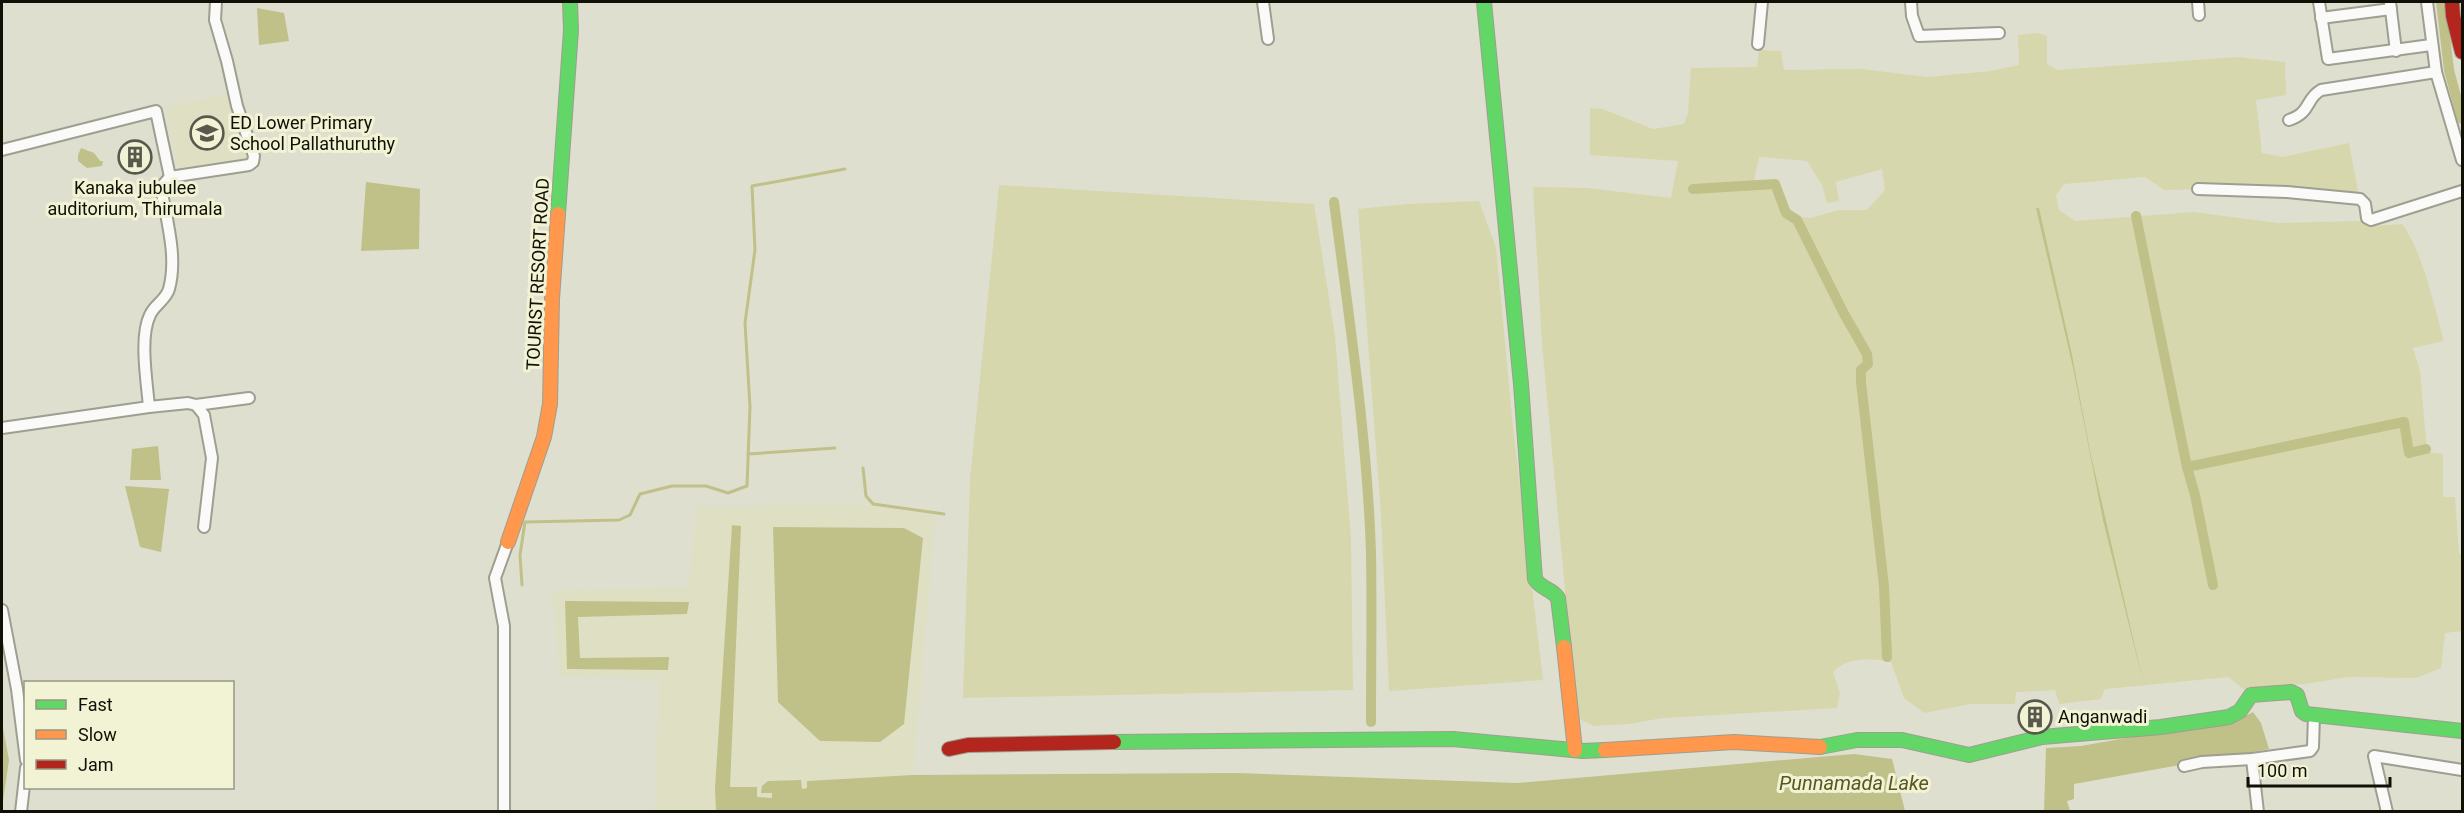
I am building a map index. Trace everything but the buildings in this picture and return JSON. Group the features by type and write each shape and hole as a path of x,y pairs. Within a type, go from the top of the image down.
{"street":[{"path":"149,407 146,324 150,313 169,289 171,238 160,187 162,182 170,177 249,165 253,162 254,156 237,106 215,20 216,2"},
{"name":"TOURIST RESORT ROAD","path":"508,542 544,437 550,404 552,299 571,30 570,2"},
{"path":"1263,2 1268,39"},
{"path":"1484,2 1521,384 1535,579 1540,587 1554,592 1558,598 1575,750"},
{"path":"1758,44 1762,2"},
{"path":"1911,2 1912,16 1919,36 1999,33"},
{"path":"2199,2 2199,15"},
{"path":"2319,2 2328,59 2431,45"},
{"path":"2427,2 2436,72 2463,160"},
{"path":"2452,2 2453,16 2463,52"},
{"path":"2321,18 2391,5 2396,51"},
{"path":"2289,120 2305,112 2314,95 2321,90 2436,72"},
{"path":"2,150 156,111 170,177"},
{"path":"2198,189 2287,192 2360,199 2365,204 2367,218 2371,220 2463,191"},
{"path":"2,428 149,407 188,403 196,405 249,398"},
{"path":"196,405 204,415 212,458 204,527"},
{"path":"504,812 504,626 495,578 508,542"},
{"path":"2,610 17,689 24,744"},
{"path":"950,748 968,745 1052,743 1454,739 1575,750 1734,742 1818,747 1857,740 1902,740 1969,755 2042,737 2161,727 2229,717 2240,711 2247,699 2258,693 2295,693 2303,713 2463,731"},
{"path":"2184,766 2219,760 2252,759 2312,749 2314,715"},
{"path":"2387,812 2374,756 2463,770"},
{"path":"2252,759 2258,812"},
{"path":"21,812 24,786"}],"shaded area":[{"path":"2037,33 2047,36 2047,64 2058,70 2237,57 2285,62 2286,95 2256,100 2262,153 2283,157 2349,143 2359,196 2244,188 2164,190 2145,177 2064,184 2056,195 2059,210 2075,221 2193,212 2278,223 2364,221 2375,226 2402,224 2422,264 2444,341 2413,348 2420,371 2427,452 2443,454 2443,497 2455,497 2459,553 2462,556 2462,631 2445,633 2441,668 2416,678 2348,677 2245,690 2228,677 2105,689 2101,699 2059,704 2055,690 2016,692 2015,704 1971,704 1924,713 1904,698 1891,662 1861,660 1846,663 1833,672 1840,693 1837,708 1663,718 1629,724 1594,726 1577,718 1542,344 1533,187 1587,188 1671,198 1678,161 1590,155 1590,108 1603,109 1653,129 1684,124 1688,113 1691,68 1757,67 1759,50 1781,51 1784,70 1862,69 1927,77 1991,71 2019,65 2018,35","holes":["1759,157 1807,161 1822,185 1827,203 1839,201 1836,182 1882,169 1885,190 1867,210 1838,210 1811,218 1782,215 1775,181 1754,180"]},
{"name":"ED Lower Primary School Pallathuruthy","path":"231,94 250,160 179,173 166,106"},
{"path":"999,185 1314,204 1335,336 1351,539 1353,690 963,698 970,480"},
{"path":"1479,201 1496,248 1513,427 1543,680 1389,691 1381,515 1358,209"},
{"path":"867,505 936,516 913,775 807,781 807,788 773,793 772,798 757,797 757,787 715,788 716,811 655,811 659,679 560,677 552,590 688,587 697,506"}],"water":[{"path":"257,8 284,13 289,41 259,45"},
{"path":"81,148 94,153 100,161 103,161 102,166 87,168 78,161"},
{"path":"366,182 420,189 419,249 361,251"},
{"path":"2036,208 2039,208 2071,350 2090,451 2144,686 2103,520 2074,372"},
{"path":"158,446 161,480 130,480 132,449"},
{"path":"125,486 169,489 161,552 140,547"},
{"name":"Punnamada Lake","path":"732,525 741,526 730,787 757,787 757,797 772,798 772,793 761,793 762,786 768,781 801,780 802,789 807,788 807,781 913,775 1236,773 1517,783 1854,754 1892,759 1905,811 716,811 715,788"},
{"path":"773,527 904,528 923,538 904,724 880,742 820,741 778,702"},
{"path":"565,601 689,602 687,614 578,617 580,658 669,657 668,670 567,669"},
{"path":"2253,712 2261,723 2269,749 2074,784 2074,799 2067,801 2070,811 2044,812 2046,748 2081,746 2243,717"},
{"path":"2,723 9,760 2,808"}],"waterway":[{"path":"2441,2 2449,70 2462,119"},
{"path":"522,585 520,555 525,522 619,520 630,515 640,494 672,486 706,486 728,493 747,486 750,407 745,323 755,250 752,186 845,169"},
{"path":"1693,189 1775,184 1786,213 1797,220 1843,312 1867,354 1868,364 1861,370 1861,382 1884,586 1887,657"},
{"path":"1334,202 1366,464 1371,552 1371,722"},
{"path":"2136,216 2187,467"},
{"path":"2213,585 2187,467 2404,422 2409,453 2426,449"},
{"path":"748,454 835,448"},
{"path":"863,468 866,496 873,504 944,514"}],"traffic: fast":[{"path":"558,214 571,30 570,2"},
{"path":"1484,2 1521,384 1535,579 1558,598 1564,647"},
{"path":"1820,747 1857,740 1902,740 1969,755 2042,737 2161,727 2229,717 2240,711 2251,695 2291,692 2297,695 2302,711 2306,714 2462,731"},
{"path":"1114,742 1453,739 1583,751 1605,750"}],"traffic: slow":[{"path":"508,542 544,437 550,404 552,299 558,214"},
{"path":"1564,647 1575,750"},
{"path":"1605,750 1734,742 1820,747"}],"traffic: jam":[{"path":"2452,2 2462,52"},
{"path":"949,749 968,745 1114,742"}],"place":[{"name":"ED Lower Primary School Pallathuruthy","path":"207,133"},
{"name":"Kanaka jubulee auditorium, Thirumala","path":"135,157"},
{"name":"Anganwadi","path":"2035,717"}]}
